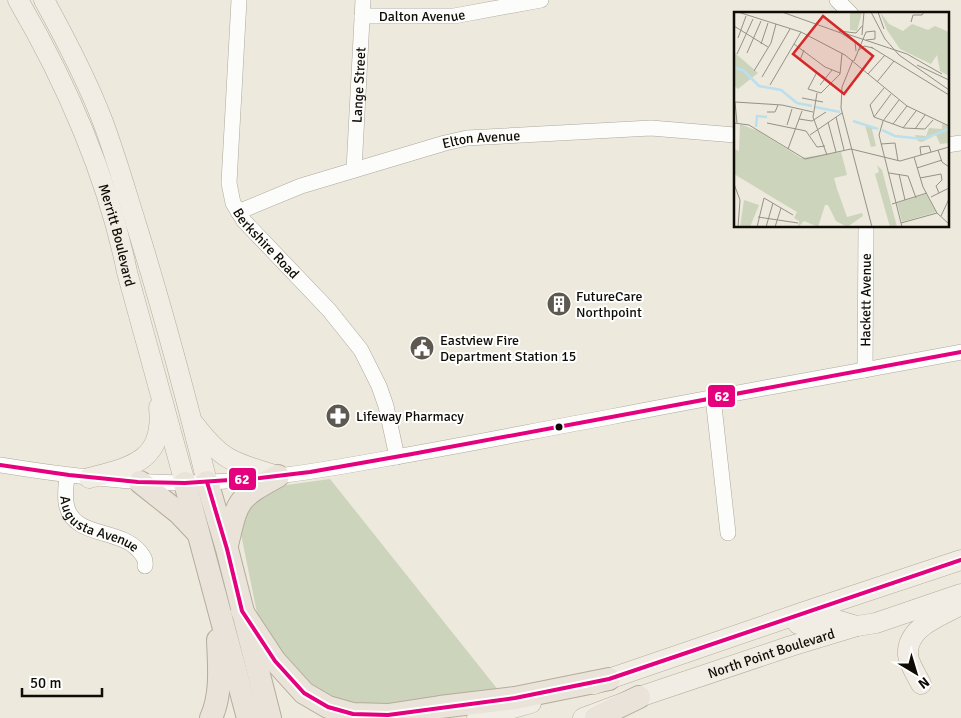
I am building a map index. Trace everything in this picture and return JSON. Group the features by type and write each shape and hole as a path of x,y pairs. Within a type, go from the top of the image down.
{"highway":[{"path":"226,549 238,506 254,489 278,476"},
{"path":"140,482 180,512 199,534"},
{"path":"207,482 270,718"},
{"path":"185,483 248,718"},
{"path":"211,718 215,710 219,667 216,599"},
{"path":"242,612 275,662 304,693 328,707 353,714 388,715 440,706 515,698 610,679"},
{"path":"596,718 639,697"}],"main road":[{"name":"Merritt Boulevard","path":"18,0 74,110 103,186 121,242 127,272 185,483"},
{"name":"Merritt Boulevard","path":"44,0 64,35 104,123 154,282 207,482"},
{"path":"89,478 127,468 151,451 158,433 159,412 155,377"},
{"path":"191,419 207,440 227,459 237,464 278,476"},
{"name":"North Point Boulevard","path":"477,718 562,695 961,560"},
{"name":"North Point Boulevard","path":"583,718 639,697 791,646 857,626 876,623 961,594"},
{"path":"921,684 908,656 912,636 920,628 961,605"},
{"path":"735,636 833,619 857,626"}],"street":[{"name":"Berkshire Road","path":"239,0 229,183 232,203 255,233 329,310 361,350 371,367 384,399 397,457"},
{"name":"Lange Street","path":"354,170 363,0"},
{"name":"Dalton Avenue","path":"362,16 454,16 514,2 541,0"},
{"path":"838,0 846,6 850,12"},
{"name":"Elton Avenue","path":"238,212 302,186 354,170 445,143 486,136 650,128 734,135"},
{"path":"948,144 961,143"},
{"name":"Hackett Avenue","path":"865,370 866,229"},
{"path":"0,465 67,476 140,482 185,483 278,476 515,436 961,352"},
{"path":"713,398 728,533"},
{"name":"Augusta Avenue","path":"67,476 66,501 72,518 88,528 127,540 142,555 146,562 145,566"}],"green space":[{"path":"330,479 499,691 367,709 314,695 271,652 257,613 240,529 250,496 265,488"}],"transit line":[{"name":"62","path":"0,465 138,482 185,483 260,478 310,472 412,454 961,352"},
{"name":"62","path":"207,482 227,549 242,611 275,661 304,693 328,707 353,714 388,715 515,698 609,679 961,560"}],"place":[{"name":"FutureCare Northpoint","path":"559,304"},
{"name":"Eastview Fire Department Station 15","path":"422,348"},
{"name":"Lifeway Pharmacy","path":"338,416"}]}
